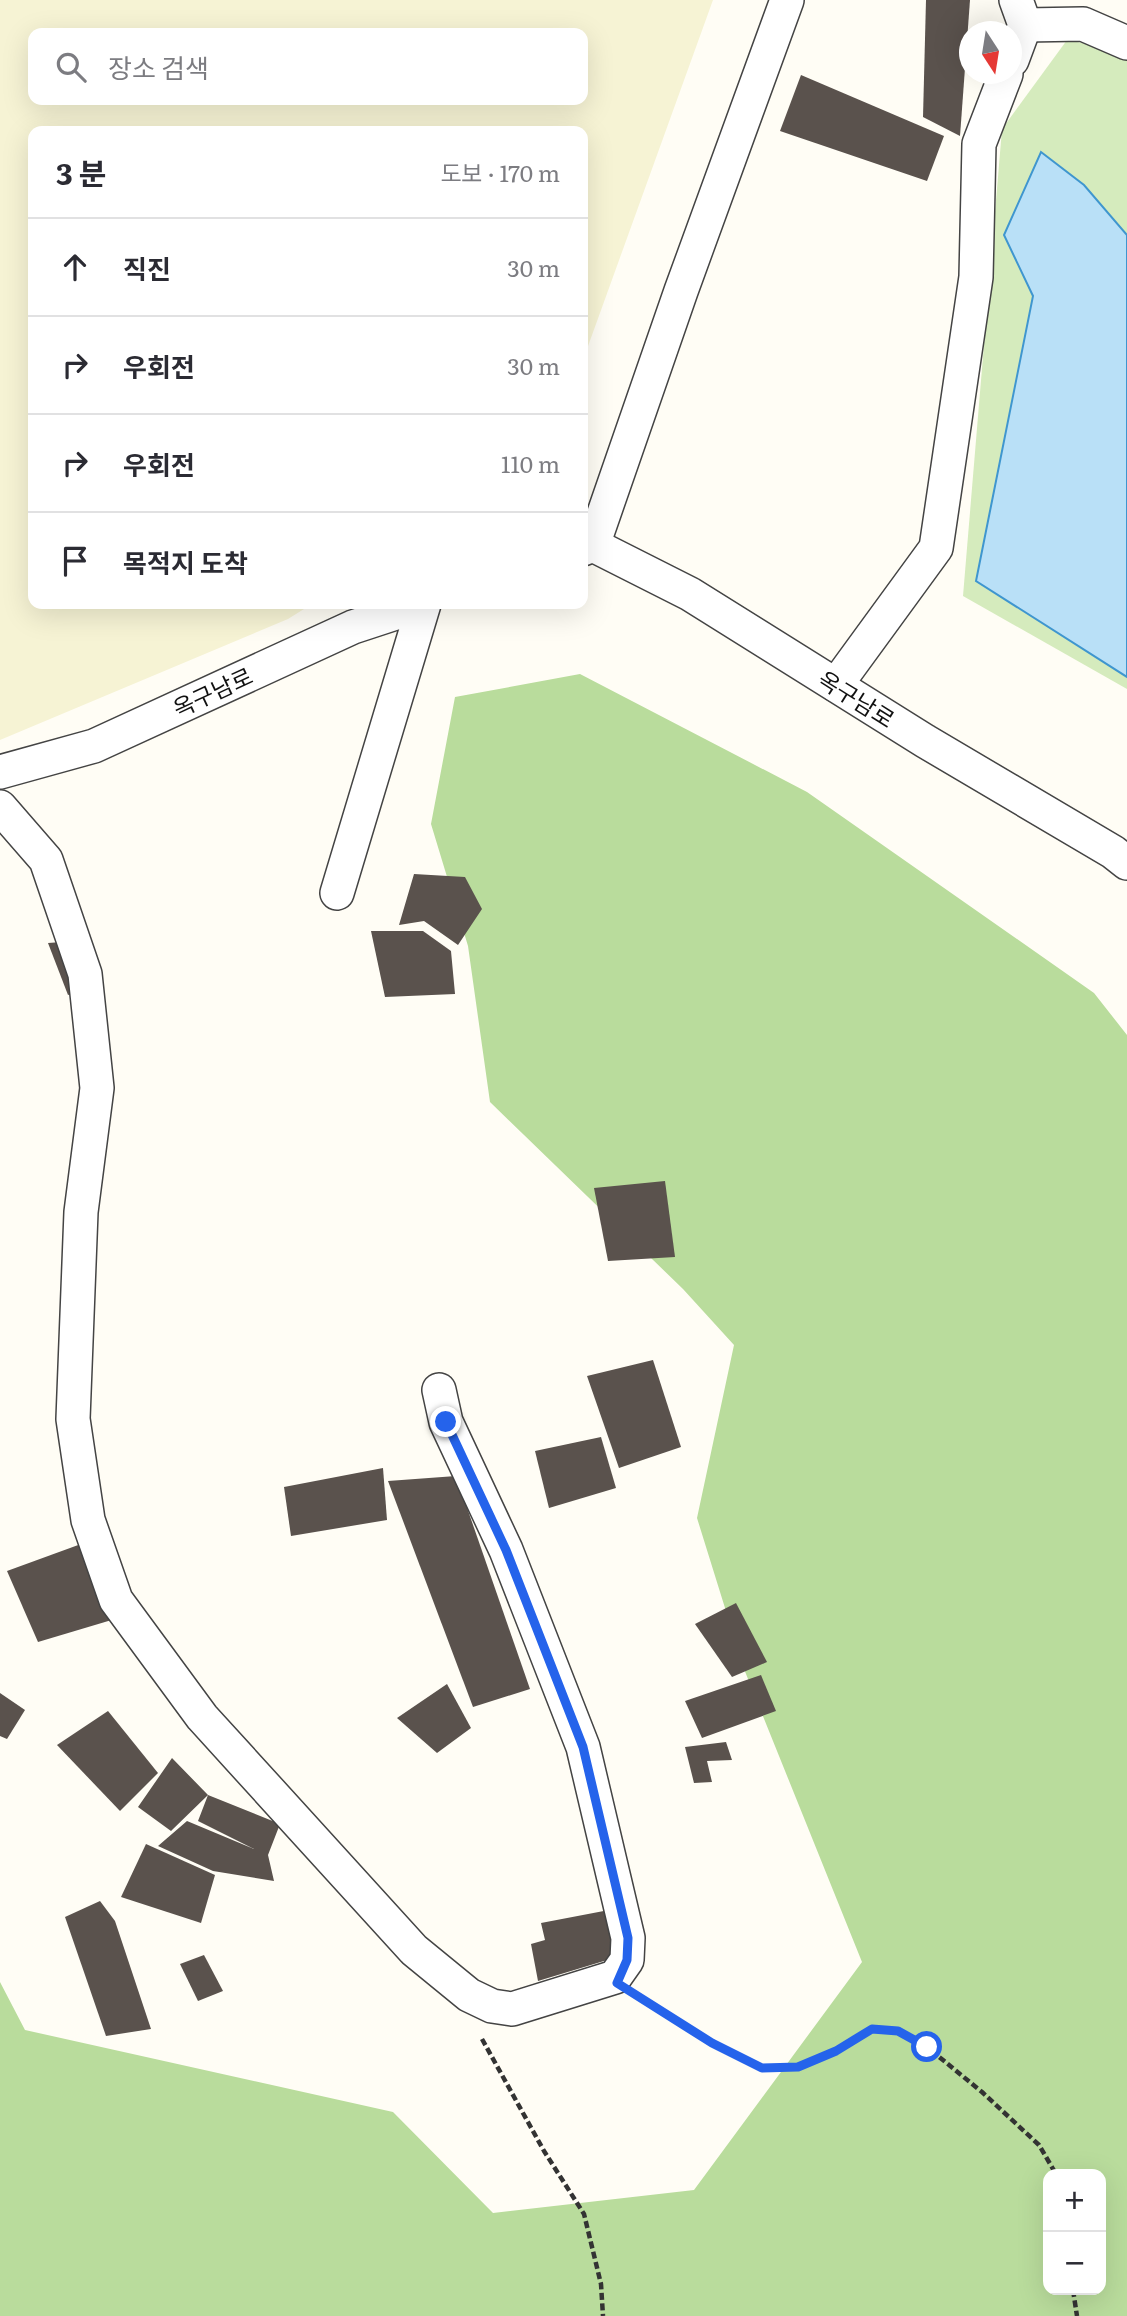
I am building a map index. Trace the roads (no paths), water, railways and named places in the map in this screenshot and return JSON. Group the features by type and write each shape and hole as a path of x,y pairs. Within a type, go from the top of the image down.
{"street":[{"path":"588,547 787,0"},
{"path":"1021,12 1083,24 1127,43"},
{"path":"836,685 936,548 976,277 979,144 1002,84"},
{"name":"옥구남로","path":"588,547 690,594 1114,852 1127,863"},
{"name":"옥구남로","path":"0,772 94,746 354,627 408,609"},
{"path":"337,893 422,609"},
{"path":"0,807 46,860 85,974 97,1088 81,1212 73,1419 88,1520 116,1600 202,1717 414,1950 469,1995 492,2006 512,2009 615,1977 627,1960 628,1938 583,1747 506,1550 446,1422 439,1390"}],"water":[{"path":"1041,152 1084,185 1127,235 1127,677 976,581 1033,296 1004,235"}]}
